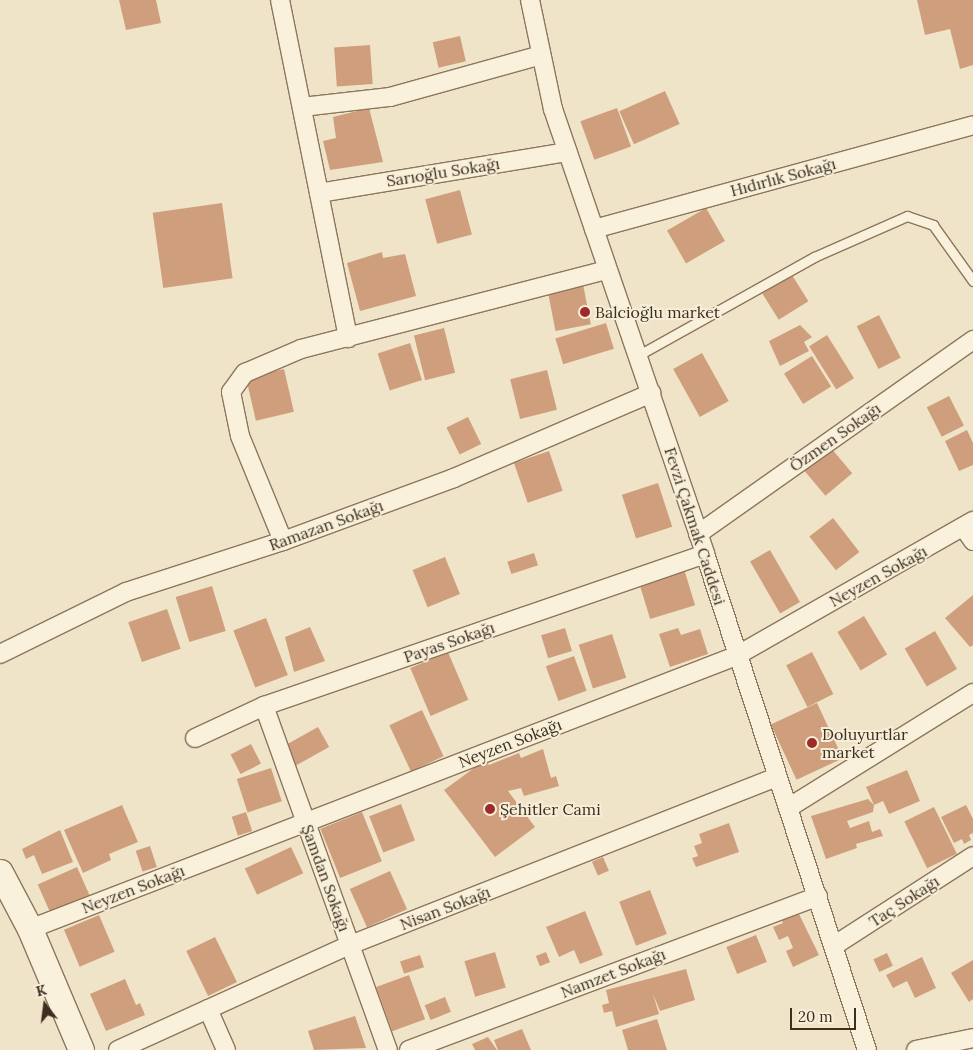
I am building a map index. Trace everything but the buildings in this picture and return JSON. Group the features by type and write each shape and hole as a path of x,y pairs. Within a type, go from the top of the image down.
{"street":[{"path":"280,0 348,338"},
{"name":"Fevzi Çakmak Caddesi","path":"530,0 553,109 594,228 606,270 651,393 705,554 736,656 835,945 867,1050"},
{"path":"302,107 390,97 541,55"},
{"name":"Hıdırlık Sokağı","path":"594,228 973,125"},
{"name":"Sarıoğlu Sokağı","path":"319,193 568,152"},
{"path":"283,541 240,436 231,392 245,372 301,349 606,270"},
{"name":"Özmen Sokağı","path":"698,534 973,340"},
{"name":"Ramazan Sokağı","path":"0,654 126,592 283,541 454,478 651,393"},
{"name":"Neyzen Sokağı","path":"30,929 736,656 970,530"},
{"name":"Payas Sokağı","path":"195,738 264,706 705,554"},
{"path":"788,808 973,693"},
{"name":"Şamdan Sokağı","path":"264,706 388,1050"},
{"name":"Nisan Sokağı","path":"118,1050 350,945 777,777"},
{"name":"Taç Sokağı","path":"835,945 973,856"},
{"path":"0,872 30,929 80,1050"},
{"name":"Namzet Sokağı","path":"408,1050 818,896"},
{"path":"208,1009 226,1050"},
{"path":"916,1050 973,1038"}],"lane":[{"path":"637,356 814,257 907,216 933,225 973,281"}],"place":[{"name":"Balcioğlu market","path":"585,312"},
{"name":"Doluyurtlar market","path":"812,743"},
{"name":"Şehitler Cami","path":"490,809"}]}
